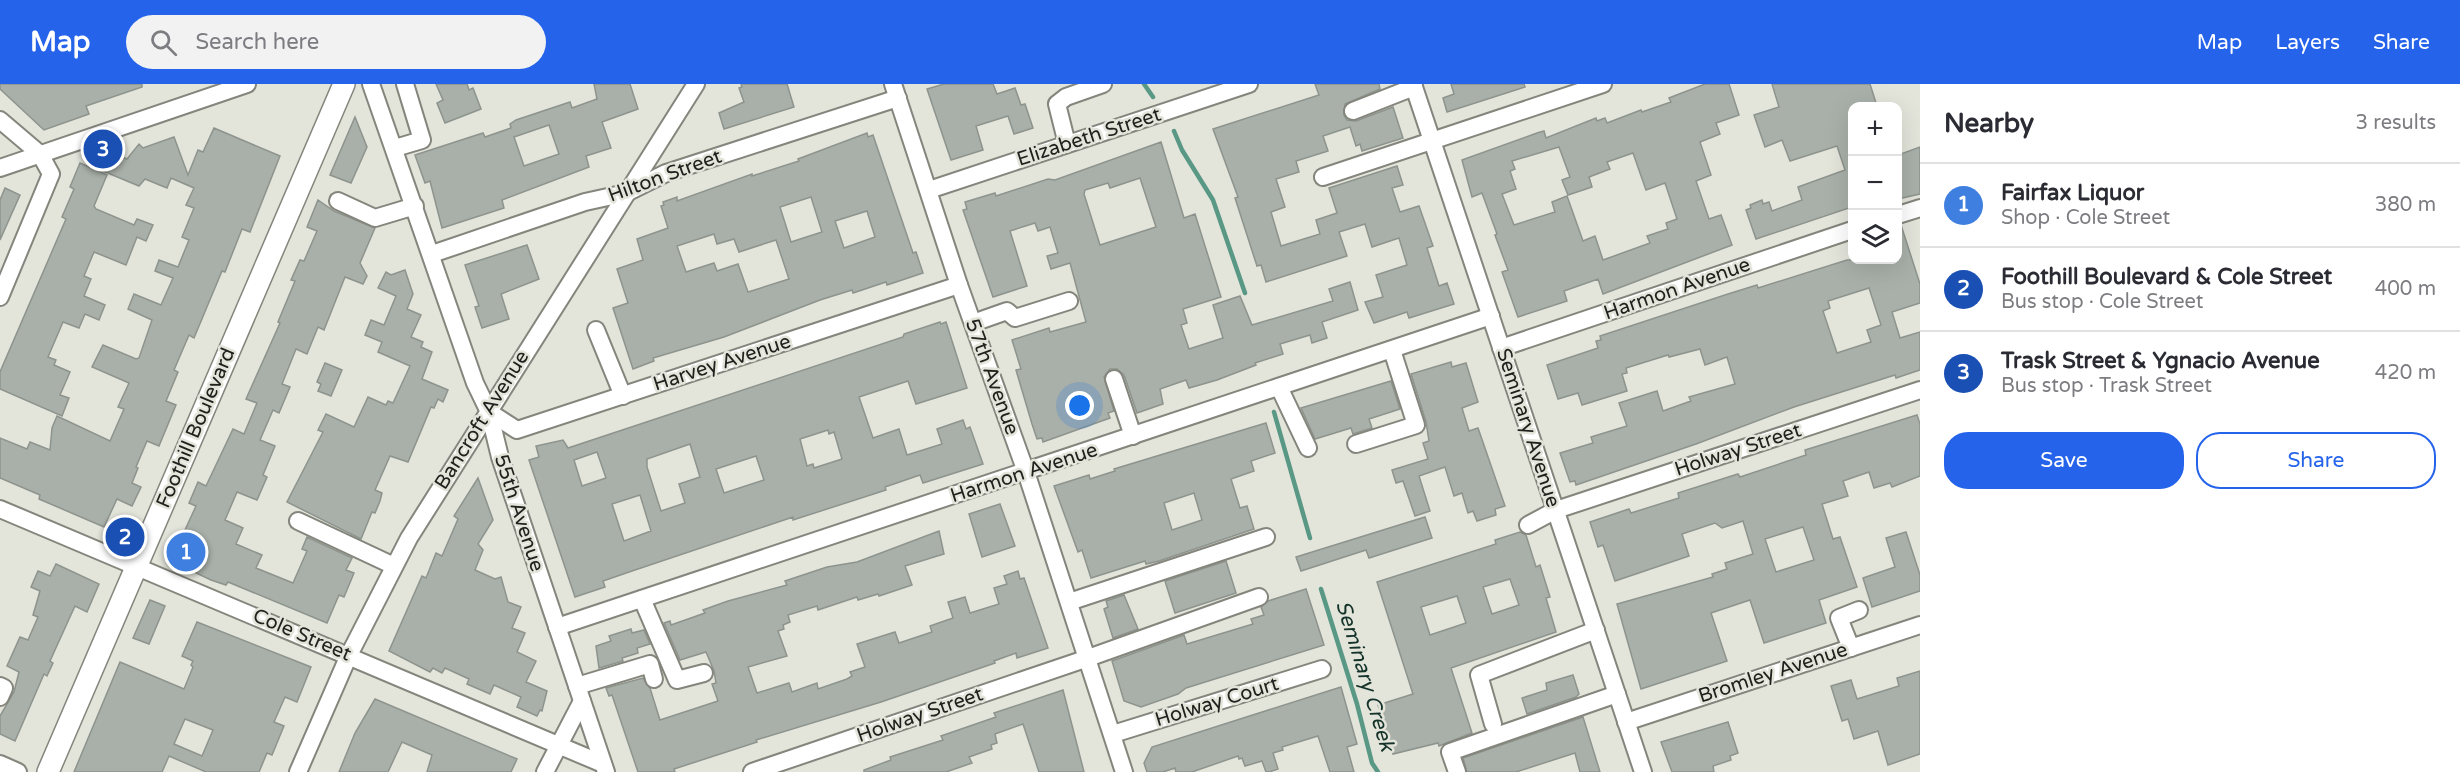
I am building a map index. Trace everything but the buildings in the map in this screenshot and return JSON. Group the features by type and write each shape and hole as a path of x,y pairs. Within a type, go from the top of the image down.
{"main road":[{"name":"Foothill Boulevard","path":"48,772 344,84"}],"street":[{"path":"0,168 247,84"},
{"name":"55th Avenue","path":"371,84 475,383 489,412 500,457 604,768"},
{"path":"394,148 422,140 405,84"},
{"name":"Bancroft Avenue","path":"298,772 349,655 394,566 696,84"},
{"path":"1067,144 1057,104 1066,97 1103,84"},
{"name":"Elizabeth Street","path":"929,190 1249,84"},
{"path":"1323,177 1603,84"},
{"path":"1353,111 1414,86"},
{"name":"Seminary Avenue","path":"1414,86 1643,772"},
{"name":"Hilton Street","path":"432,254 585,202 626,193 666,173 896,91"},
{"name":"57th Avenue","path":"896,91 959,285 1026,472 1124,772"},
{"path":"0,120 40,154 51,174 0,297"},
{"path":"338,201 375,218 415,206"},
{"path":"1902,214 1920,208"},
{"name":"Harmon Avenue","path":"1502,348 1848,231"},
{"name":"Harvey Avenue","path":"489,412 517,430 959,285"},
{"path":"973,323 1008,311 1015,318 1069,301"},
{"name":"Harmon Avenue","path":"557,627 1491,316"},
{"path":"597,330 622,396"},
{"path":"1356,444 1416,425 1392,350"},
{"path":"1114,379 1133,436"},
{"path":"1279,387 1308,448"},
{"name":"Holway Street","path":"1528,525 1556,510 1920,390"},
{"name":"Cole Street","path":"0,509 557,743 604,768"},
{"path":"298,520 394,566"},
{"path":"1069,602 1266,537"},
{"name":"Holway Street","path":"752,772 1088,658 1259,597"},
{"path":"642,598 677,680 704,672"},
{"path":"1851,648 1839,618 1859,610"},
{"name":"Bromley Avenue","path":"1626,722 1920,625"},
{"path":"1493,724 1479,675 1596,630"},
{"path":"545,772 579,694 650,664 654,680"},
{"name":"Holway Court","path":"1113,734 1322,669"},
{"path":"0,686 4,688 0,697"},
{"path":"1457,772 1450,752 1617,694"},
{"path":"0,764 18,772"}],"waterway":[{"name":"Seminary Creek","path":"1144,84 1153,97"},
{"name":"Seminary Creek","path":"1174,131 1182,150 1213,200 1245,293"},
{"name":"Seminary Creek","path":"1274,412 1310,538"},
{"name":"Seminary Creek","path":"1321,589 1357,704 1372,763 1378,772"}],"place":[{"name":"Trask Street & Ygnacio Avenue","path":"103,149"},
{"name":"Foothill Boulevard & Cole Street","path":"125,537"},
{"name":"Fairfax Liquor","path":"186,552"}]}
